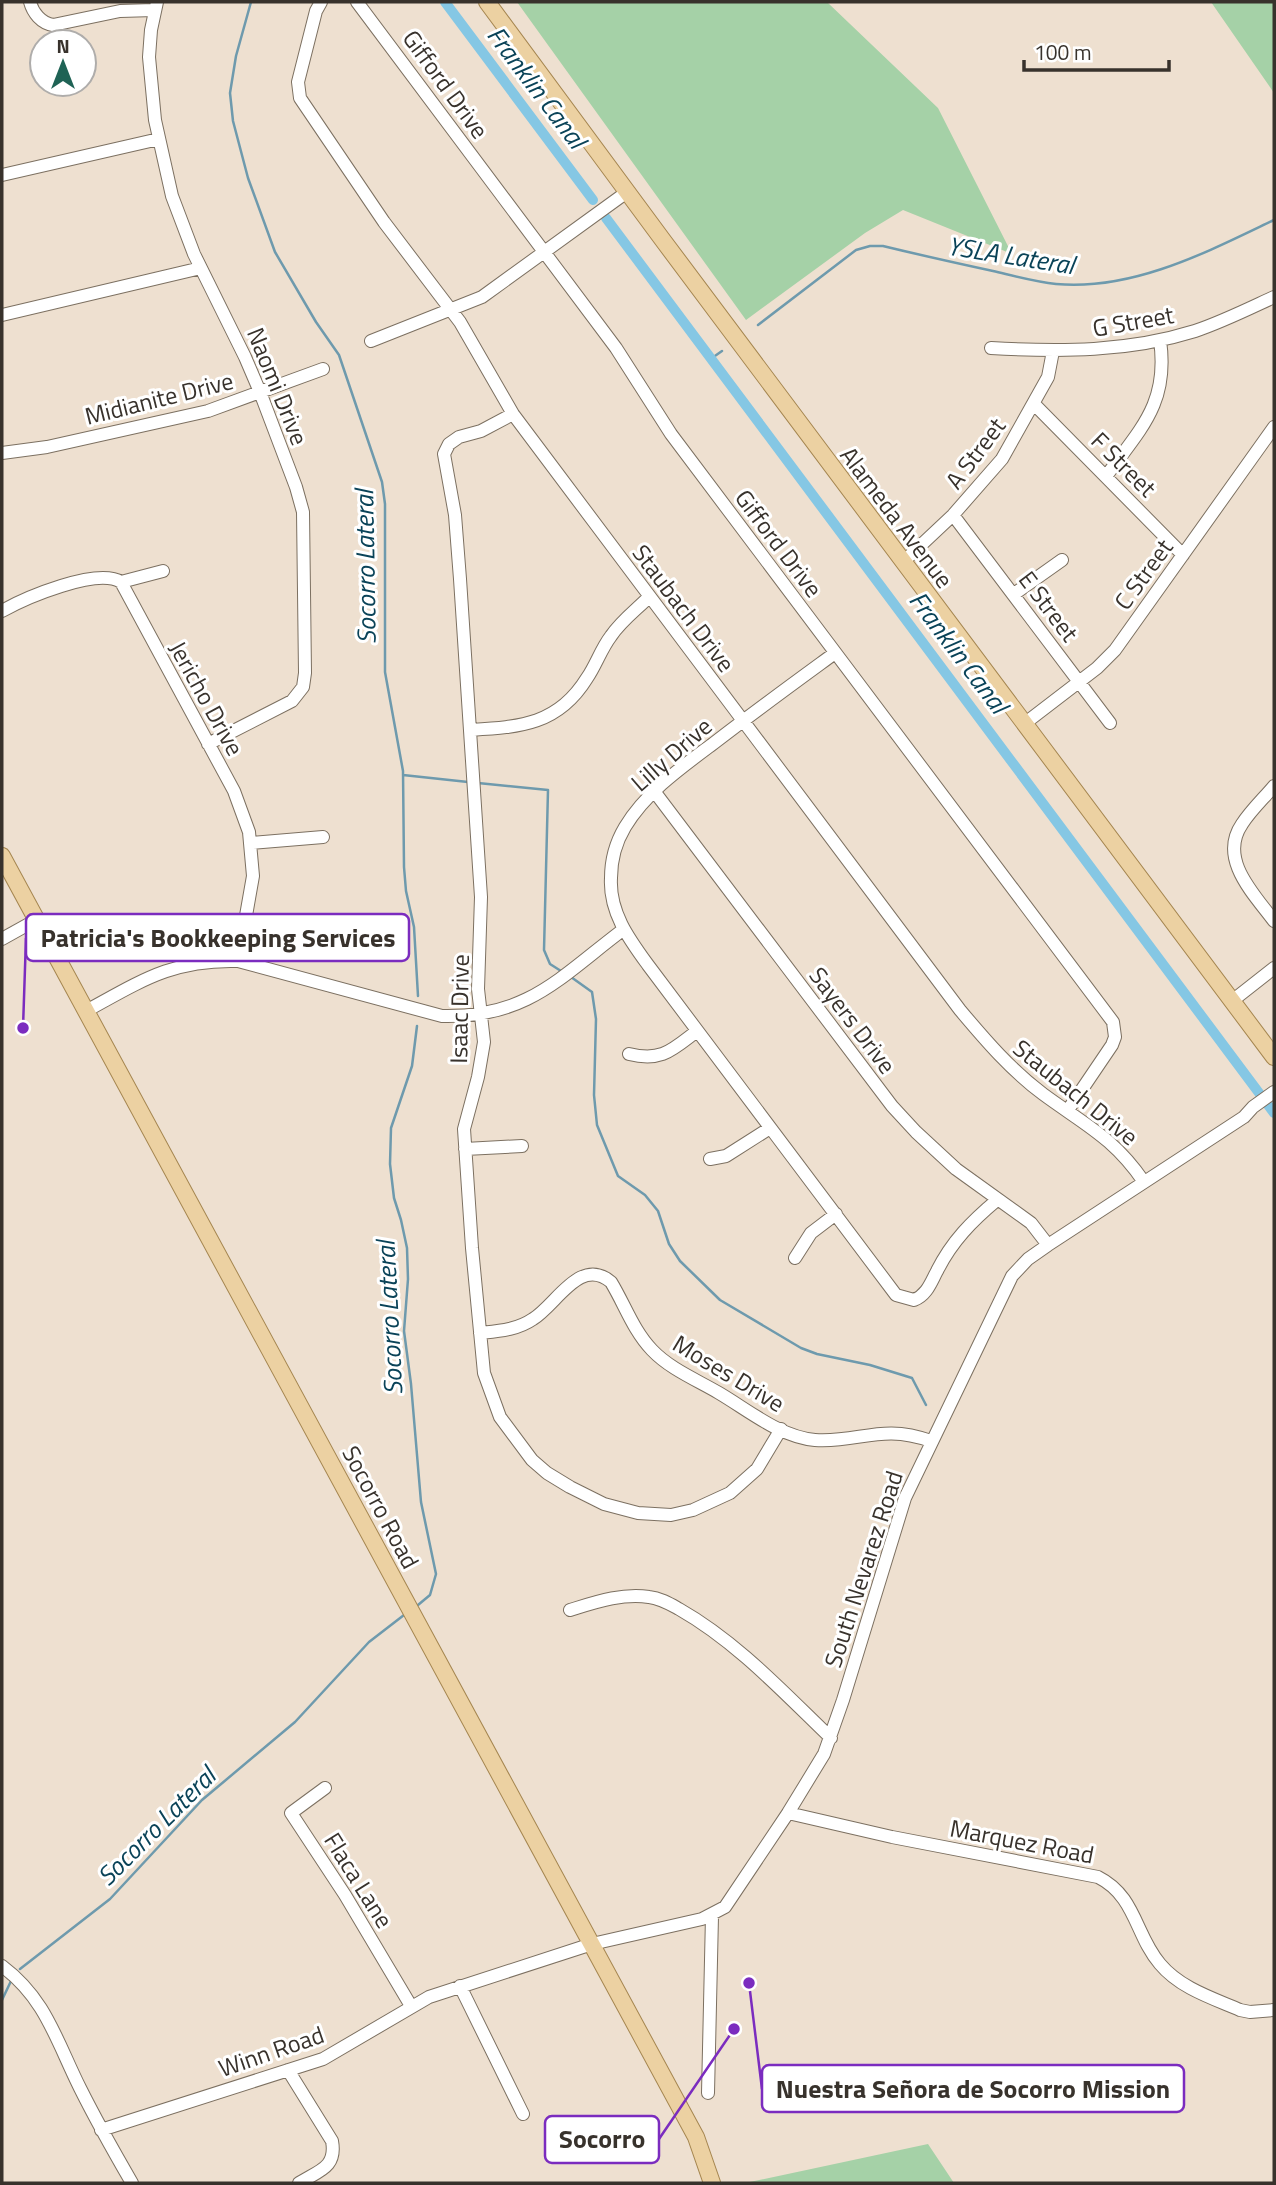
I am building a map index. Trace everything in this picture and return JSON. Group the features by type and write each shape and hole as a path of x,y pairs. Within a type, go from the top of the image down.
{"main road":[{"name":"Alameda Avenue","path":"487,2 1274,1057"},
{"name":"Socorro Road","path":"2,856 696,2137 712,2183"}],"street":[{"path":"30,2 36,15 53,25 156,6"},
{"name":"Staubach Drive","path":"321,2 316,11 298,82 300,98 384,222 451,310 513,414 995,1053 1045,1095 1110,1142 1126,1157 1144,1182"},
{"name":"Gifford Drive","path":"357,2 624,360 671,434 1112,1022 1115,1037 1112,1045 1068,1110"},
{"name":"Naomi Drive","path":"156,6 149,57 159,139 172,196 201,268 246,357 303,512 304,682 300,693 292,701 208,744"},
{"path":"2,175 159,139"},
{"path":"371,341 482,298 627,192"},
{"path":"2,315 201,268"},
{"name":"G Street","path":"991,348 1097,350 1160,340 1223,321 1274,297"},
{"path":"1107,475 1155,405 1161,388 1163,367 1160,340"},
{"name":"A Street","path":"903,562 953,515 1002,459 1050,372 1053,351"},
{"name":"Midianite Drive","path":"2,453 47,447 208,411 323,369"},
{"name":"F Street","path":"1034,404 1183,555"},
{"name":"Isaac Drive","path":"513,414 481,430 459,437 449,444 444,454 455,515 482,915 478,989 483,1056 464,1129 482,1361 500,1417 524,1451 547,1473 604,1504 638,1513 671,1515 699,1508 730,1493 757,1469 781,1429"},
{"name":"C Street","path":"1024,724 1115,650 1274,427"},
{"name":"E Street","path":"953,515 1110,723"},
{"path":"1014,594 1062,560"},
{"path":"2,611 44,591 75,583 104,577 121,582 163,571"},
{"name":"Jericho Drive","path":"121,582 234,791 251,842 253,876 238,961"},
{"path":"470,730 532,724 563,707 586,681 610,636 649,597"},
{"name":"Lilly Drive","path":"835,653 672,774 654,791 622,831 612,864 614,908 635,948 836,1214 889,1289 903,1299 914,1300 925,1292 965,1228 997,1200"},
{"path":"1274,786 1241,824 1234,842 1234,854 1240,875 1274,920"},
{"name":"Sayers Drive","path":"654,791 892,1106 956,1169 1027,1220 1048,1245"},
{"path":"251,842 323,837"},
{"path":"2,939 36,920"},
{"path":"86,1010 162,971 199,962 238,961 422,1012 442,1016 481,1014 506,1009 529,1000 624,929"},
{"path":"1232,1001 1274,968"},
{"path":"629,1054 655,1058 667,1054 698,1031"},
{"name":"South Nevarez Road","path":"712,1916 731,1900 814,1772 831,1738 905,1498 1005,1286 1028,1259 1244,1117 1255,1105 1274,1092"},
{"path":"710,1159 726,1156 770,1128"},
{"path":"465,1149 522,1146"},
{"path":"795,1258 811,1233 836,1214"},
{"name":"Moses Drive","path":"480,1333 520,1326 536,1317 582,1274 595,1273 603,1275 611,1282 640,1336 663,1360 781,1429 810,1439 893,1432 931,1441"},
{"path":"570,1610 630,1596 654,1597 705,1624 732,1645 831,1738"},
{"name":"Flaca Lane","path":"324,1788 291,1813 345,1895 411,2006"},
{"name":"Marquez Road","path":"788,1813 892,1837 1098,1877 1118,1889 1129,1905 1152,1954 1182,1983 1240,2010 1274,2010"},
{"path":"708,2093 712,1916"},
{"name":"Winn Road","path":"101,2130 333,2055 411,2006 460,1986 592,1944 712,1916"},
{"path":"2,1966 19,1979 40,2005 101,2130 132,2183"},
{"path":"460,1986 523,2114"},
{"path":"288,2070 331,2141 334,2154 329,2164 299,2183"}],"green space":[{"path":"517,2 827,2 938,108 1012,254 903,210 865,233 746,320"},
{"path":"1211,2 1274,2 1274,93"},
{"path":"928,2144 954,2183 745,2183"}],"waterway":[{"name":"Socorro Lateral","path":"251,2 236,56 230,93 233,121 248,178 275,252 316,322 339,355 382,482 385,504 385,672 403,771 404,867 414,927 418,996"},
{"name":"Franklin Canal","path":"445,2 593,200"},
{"name":"Franklin Canal","path":"606,218 1274,1113"},
{"name":"YSLA Lateral","path":"758,325 856,250 870,246 883,246 1040,282 1085,285 1169,267 1274,220"},
{"name":"YSLA Lateral","path":"712,358 722,351"},
{"path":"403,775 468,782"},
{"path":"478,783 548,790 544,950 550,964 561,971"},
{"path":"571,977 592,992 596,1019 594,1095 597,1125 618,1176 645,1195 658,1211 669,1244 680,1261 720,1300 801,1348 912,1378 926,1405"},
{"name":"Socorro Lateral","path":"417,1026 412,1066 391,1128 390,1164 394,1198 407,1248 408,1279 404,1331 421,1502 436,1574 430,1595 418,1605"},
{"name":"Socorro Lateral","path":"20,1969 110,1899 202,1800 295,1722 369,1642 404,1615"},
{"path":"2,2000 11,1981"}],"place":[{"name":"Patricia's Bookkeeping Services","path":"23,1028"},
{"name":"Nuestra Señora de Socorro Mission","path":"749,1983"},
{"name":"Socorro","path":"734,2029"}]}
